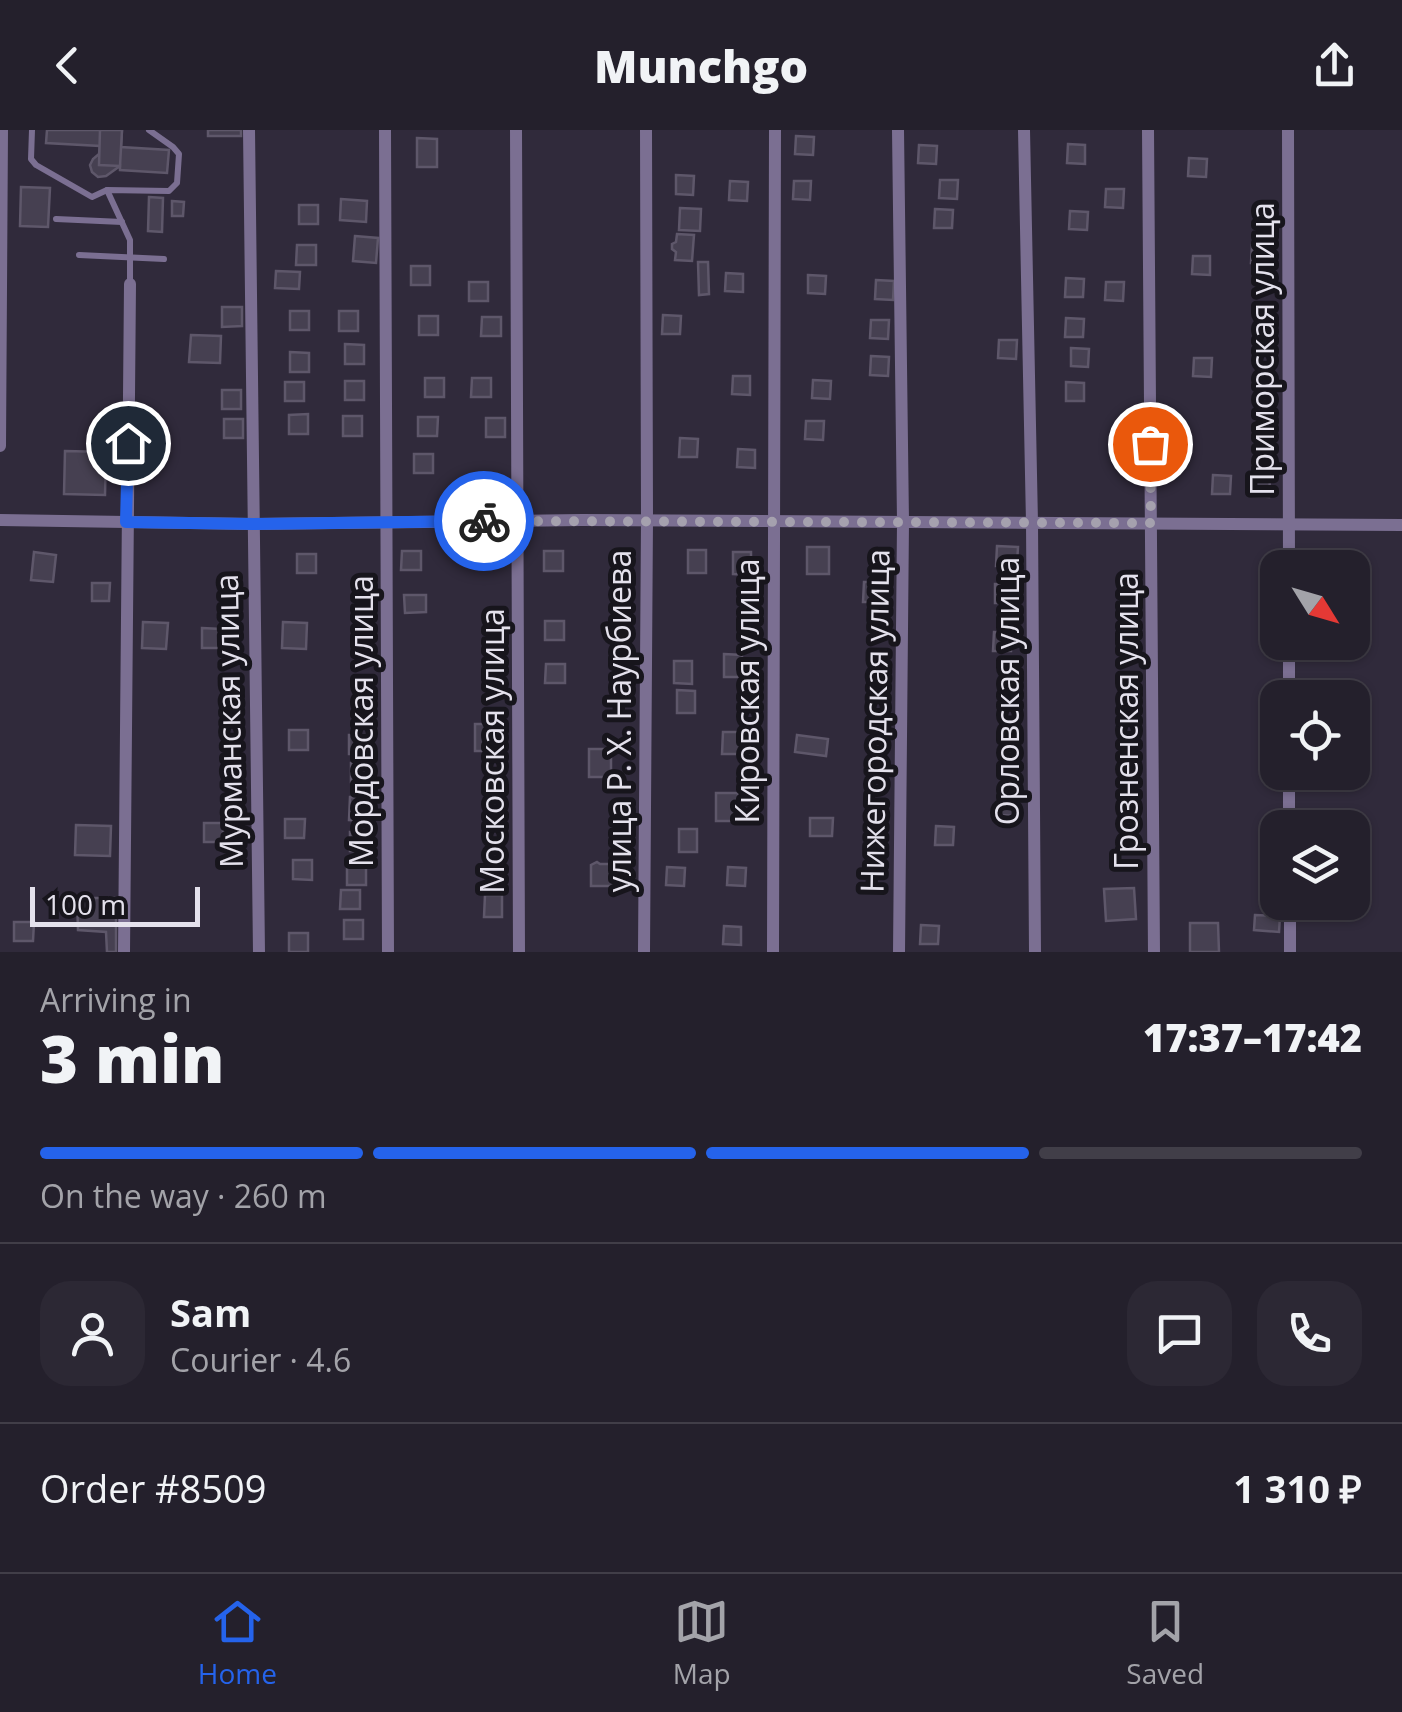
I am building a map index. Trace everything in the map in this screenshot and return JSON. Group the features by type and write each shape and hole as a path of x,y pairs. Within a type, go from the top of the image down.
{"street":[{"path":"0,446 2,130"},
{"name":"Мурманская улица","path":"249,130 259,952"},
{"name":"Мордовская улица","path":"385,130 388,952"},
{"name":"Московская улица","path":"516,130 519,952"},
{"name":"улица Р. Х. Наурбиева","path":"644,952 646,130"},
{"name":"Кировская улица","path":"773,952 774,130"},
{"name":"Нижегородская улица","path":"898,130 903,522 899,952"},
{"name":"Орловская улица","path":"1024,130 1036,952"},
{"name":"Грозненская улица","path":"1148,130 1154,952"},
{"name":"Приморская улица","path":"1288,130 1289,550"},
{"path":"124,952 130,284"},
{"path":"0,520 253,524 648,520 1402,524"},
{"path":"1290,920 1290,952"}],"lane":[{"path":"32,130 31,158 36,166 92,197 106,190 170,191 177,183 179,154 149,130"},
{"path":"106,190 130,240 130,284"},
{"path":"56,218 122,222"},
{"path":"79,255 164,259"}],"building":[{"path":"47,130 122,130 121,147 169,150 167,173 120,170 120,166 98,177 90,165 100,146 46,143"},
{"path":"100,130 122,130 120,166 99,165"},
{"path":"208,130 241,130 241,136 208,136"},
{"path":"796,136 814,137 813,155 795,154"},
{"path":"417,138 437,139 437,167 417,167"},
{"path":"1068,144 1085,145 1085,164 1067,163"},
{"path":"919,145 937,146 936,164 918,163"},
{"path":"1189,158 1207,159 1206,177 1188,176"},
{"path":"676,175 694,176 693,195 676,194"},
{"path":"940,180 958,180 957,199 939,198"},
{"path":"730,181 748,182 747,201 729,200"},
{"path":"794,181 811,181 810,200 793,199"},
{"path":"21,187 50,188 48,227 20,226"},
{"path":"1106,189 1124,189 1123,208 1105,207"},
{"path":"149,197 163,198 162,232 148,231"},
{"path":"341,199 367,201 366,222 340,220"},
{"path":"172,201 184,202 183,216 172,216"},
{"path":"299,205 318,205 318,224 299,224"},
{"path":"680,208 701,209 700,231 679,230"},
{"path":"935,209 953,210 952,228 934,228"},
{"path":"1070,211 1088,212 1087,230 1069,229"},
{"path":"677,234 694,235 692,261 675,260 672,244"},
{"path":"355,236 378,238 376,263 353,261"},
{"path":"297,245 316,245 316,265 296,265"},
{"path":"1252,245 1270,246 1269,264 1251,263"},
{"path":"1193,256 1210,256 1210,275 1192,274"},
{"path":"698,262 708,262 709,294 699,295"},
{"path":"411,266 430,266 430,285 411,285"},
{"path":"276,271 300,272 299,289 275,288"},
{"path":"726,273 743,274 743,292 725,291"},
{"path":"808,275 826,276 825,294 808,293"},
{"path":"1066,278 1084,279 1083,297 1065,297"},
{"path":"876,280 894,281 893,300 875,299"},
{"path":"469,282 488,282 488,301 469,301"},
{"path":"1106,282 1124,282 1123,301 1105,300"},
{"path":"222,307 242,307 242,326 222,327"},
{"path":"290,311 309,311 309,330 290,330"},
{"path":"339,311 358,311 358,331 339,331"},
{"path":"663,315 681,316 680,334 662,334"},
{"path":"419,316 438,316 438,335 419,335"},
{"path":"482,317 501,317 501,336 481,336"},
{"path":"1066,318 1084,319 1083,337 1065,337"},
{"path":"871,320 889,320 888,339 870,338"},
{"path":"191,335 221,336 220,363 189,362"},
{"path":"999,340 1017,340 1016,359 998,358"},
{"path":"345,344 364,345 364,364 345,364"},
{"path":"1071,348 1089,349 1088,367 1071,366"},
{"path":"290,352 309,353 309,372 290,372"},
{"path":"871,356 889,357 888,376 870,375"},
{"path":"1194,358 1212,358 1211,377 1193,376"},
{"path":"733,376 750,376 750,395 732,394"},
{"path":"425,378 444,378 444,397 425,397"},
{"path":"472,378 491,378 491,397 471,397"},
{"path":"813,380 831,381 830,399 812,398"},
{"path":"345,381 364,381 364,400 345,400"},
{"path":"285,382 304,382 304,401 285,401"},
{"path":"1066,382 1084,383 1084,401 1066,401"},
{"path":"222,390 241,390 241,409 222,409"},
{"path":"308,414 308,434 289,434 289,415"},
{"path":"343,416 362,416 362,436 343,436"},
{"path":"418,417 438,417 437,436 418,436"},
{"path":"486,418 505,418 505,437 486,437"},
{"path":"224,419 243,419 243,438 224,438"},
{"path":"806,421 824,421 823,440 805,439"},
{"path":"680,438 698,439 697,457 679,457"},
{"path":"738,449 755,450 755,468 737,467"},
{"path":"65,451 106,452 105,495 64,494"},
{"path":"414,454 433,454 433,473 414,473"},
{"path":"1213,475 1231,476 1230,494 1212,494"},
{"path":"1252,478 1270,478 1269,497 1251,496"},
{"path":"997,546 1018,547 1017,565 996,566"},
{"path":"807,547 829,547 829,574 807,574"},
{"path":"688,550 706,550 706,573 688,573"},
{"path":"402,551 421,551 421,570 401,570"},
{"path":"544,551 563,551 563,571 544,571"},
{"path":"34,552 56,555 53,582 31,580"},
{"path":"733,552 751,552 751,575 733,574"},
{"path":"297,554 316,554 316,573 297,573"},
{"path":"864,582 883,582 883,602 863,602"},
{"path":"92,583 110,583 109,601 92,601"},
{"path":"995,584 1013,585 1012,603 995,603"},
{"path":"404,595 426,595 426,612 405,613"},
{"path":"545,621 564,621 564,640 545,640"},
{"path":"143,622 168,623 166,649 142,648"},
{"path":"283,622 307,623 306,649 282,648"},
{"path":"202,628 221,629 221,648 202,648"},
{"path":"994,632 1012,633 1011,651 993,651"},
{"path":"724,654 742,655 742,677 724,677"},
{"path":"674,661 692,661 692,684 674,683"},
{"path":"546,664 565,664 565,683 545,683"},
{"path":"677,690 695,691 695,713 677,713"},
{"path":"475,724 497,724 497,751 475,751"},
{"path":"289,730 308,730 308,750 289,750"},
{"path":"723,732 750,732 750,754 722,754"},
{"path":"349,735 368,735 368,754 349,754"},
{"path":"797,735 828,739 826,756 795,752"},
{"path":"589,749 611,749 611,777 589,777"},
{"path":"351,763 370,763 370,782 351,782"},
{"path":"716,793 738,793 738,821 716,821"},
{"path":"350,797 368,798 367,821 349,820"},
{"path":"999,797 1017,797 1016,816 998,815"},
{"path":"810,818 833,818 832,836 810,836"},
{"path":"285,819 305,819 304,838 285,838"},
{"path":"204,823 223,823 223,842 204,842"},
{"path":"76,825 111,826 110,856 75,855"},
{"path":"936,826 954,827 953,845 935,845"},
{"path":"679,829 697,829 697,852 679,852"},
{"path":"350,832 369,832 369,852 350,851"},
{"path":"293,860 312,860 312,880 293,879"},
{"path":"618,864 617,886 591,886 591,865"},
{"path":"347,865 366,865 366,885 347,885"},
{"path":"667,867 685,868 684,886 666,885"},
{"path":"728,867 746,868 745,886 727,885"},
{"path":"1134,888 1136,919 1106,921 1104,889"},
{"path":"341,890 360,890 360,909 340,909"},
{"path":"485,895 502,895 502,917 484,917"},
{"path":"77,898 116,898 116,952 107,952 106,932 78,930"},
{"path":"1255,915 1260,915 1260,920 1280,920 1279,932 1254,930"},
{"path":"344,920 363,920 363,939 344,939"},
{"path":"14,922 34,922 33,941 14,941"},
{"path":"1190,923 1218,923 1219,952 1190,952"},
{"path":"921,925 939,926 938,944 920,944"},
{"path":"724,926 741,927 741,945 723,944"},
{"path":"289,933 308,933 308,952 289,952"}],"way so far":[{"path":"484,521 1151,523 1150,444"}],"route":[{"path":"128,443 126,522 484,521"}]}
